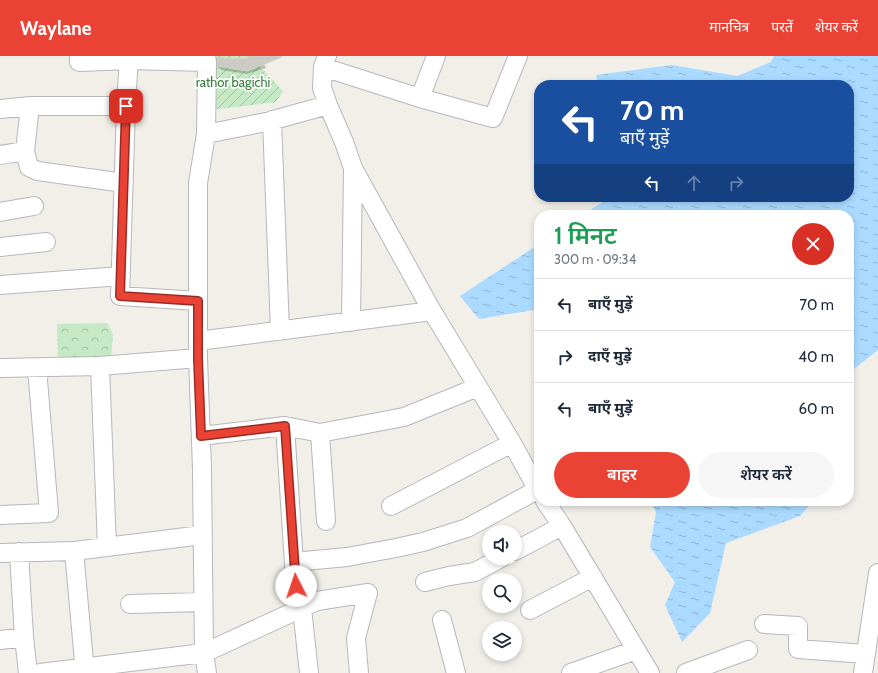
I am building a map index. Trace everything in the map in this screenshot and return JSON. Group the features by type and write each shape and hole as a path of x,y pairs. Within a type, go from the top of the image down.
{"street":[{"path":"78,56 79,62 130,58 207,59 206,134 198,183 198,350 201,436 204,653 207,673"},
{"path":"420,98 436,56"},
{"path":"518,56 493,118 420,98 325,61 322,88 353,168 432,311 512,443 534,483"},
{"path":"130,58 126,106 120,296 198,301"},
{"path":"206,134 272,120 328,105"},
{"path":"0,109 30,106 126,106"},
{"path":"30,106 25,151 29,167 38,171 124,183"},
{"path":"272,120 280,331"},
{"path":"0,155 25,151"},
{"path":"351,322 353,168"},
{"path":"0,212 34,206"},
{"path":"0,247 46,242"},
{"path":"0,285 121,276"},
{"path":"0,368 100,366 198,350 280,331 432,311"},
{"path":"100,366 107,547"},
{"path":"0,515 49,513 37,368"},
{"path":"201,436 285,426 320,433 404,417 478,387"},
{"path":"285,426 294,562 309,673"},
{"path":"320,433 326,521"},
{"path":"391,506 512,443"},
{"path":"294,562 347,556 423,542 467,528 534,497"},
{"path":"548,506 562,526 650,673"},
{"path":"522,546 562,526"},
{"path":"0,553 74,551 202,535"},
{"path":"74,551 85,671"},
{"path":"19,552 24,637 28,673"},
{"path":"425,582 475,572 488,565"},
{"path":"863,673 866,654 874,631 878,573"},
{"path":"530,610 593,577"},
{"path":"40,673 85,671 204,653 317,601 368,593 356,638 359,673"},
{"path":"130,604 203,602"},
{"path":"442,620 456,673"},
{"path":"764,624 798,626 798,649 866,654"},
{"path":"0,640 24,637"},
{"path":"571,673 636,650"},
{"path":"686,673 748,650"}],"green space":[{"name":"rathor bagichi","path":"210,56 250,56 283,91 276,102 202,111"},
{"path":"107,323 113,334 111,358 70,362 58,356 57,324"}],"water":[{"path":"774,56 878,56 878,350 854,369 854,210 590,210 602,202 854,202 854,80 597,80 596,75 672,65 737,76 771,62"},
{"path":"534,247 534,310 479,319 460,296"},
{"path":"653,506 809,506 800,516 726,543 710,613 682,642 665,605 675,582 650,547 656,512"}],"building":[{"path":"248,56 282,57 247,71 217,66 217,58 248,59"}],"route":[{"path":"126,106 120,296 198,301 198,358 201,436 285,426 296,586"}]}
